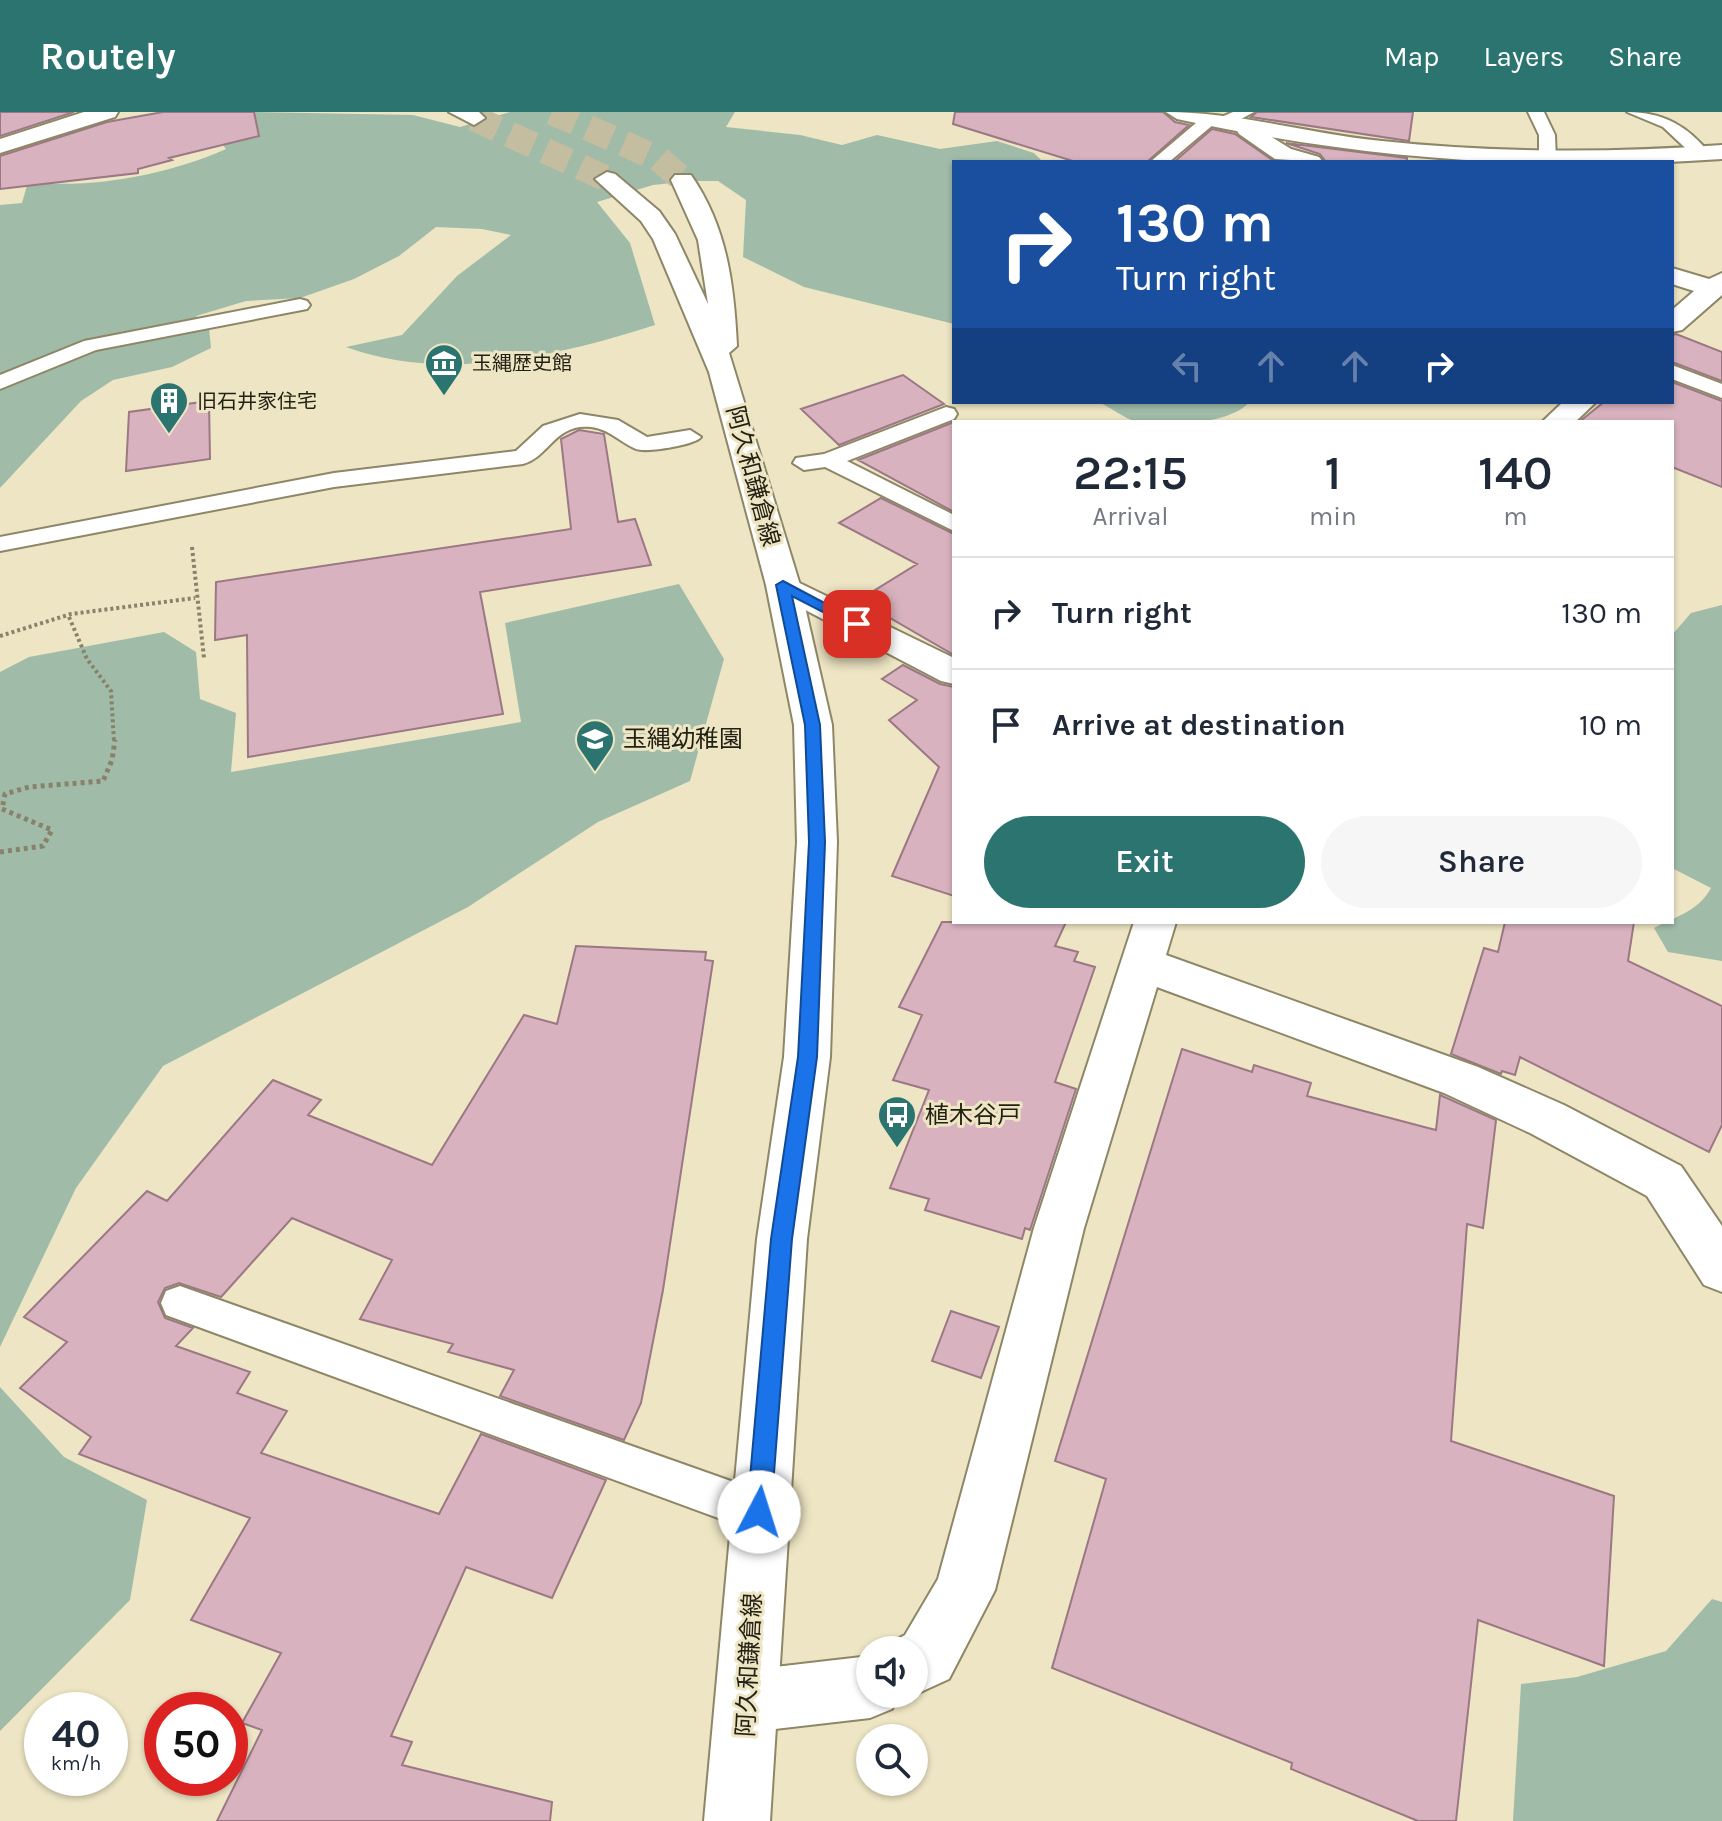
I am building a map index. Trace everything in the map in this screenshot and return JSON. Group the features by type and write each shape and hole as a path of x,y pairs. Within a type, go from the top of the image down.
{"main road":[{"path":"0,146 107,112"},
{"path":"1177,112 1216,122 1247,121 1412,155 1525,160"},
{"path":"1247,121 1283,154 1304,160"},
{"path":"1568,160 1712,153"},
{"name":"阿久和鎌倉線","path":"607,179 650,216 666,239 723,372 783,585 813,725 817,842 807,1057 782,1239 759,1512 749,1701 737,1821"},
{"name":"阿久和鎌倉線","path":"683,180 698,202 720,270 723,372"},
{"path":"1674,276 1717,285"},
{"path":"1674,322 1717,285"},
{"path":"1559,420 1579,404"},
{"path":"783,585 952,672"},
{"path":"928,1655 965,1590 1059,1228 1148,943 1461,1080 1560,1126 1664,1181 1722,1269"},
{"path":"749,1701 856,1689"}],"lane":[{"path":"1536,112 1547,135 1548,160"},
{"path":"1635,112 1669,124 1712,153"},
{"path":"1162,160 1216,122"},
{"path":"0,383 91,345 300,305"},
{"path":"1674,372 1722,392"},
{"path":"946,414 816,462 947,514"},
{"path":"0,544 334,480 523,457 548,430 560,424 602,422 618,425 643,444 690,437"},
{"path":"180,1303 759,1512"}],"path":[{"path":"189,506 195,598 204,658"},
{"path":"0,636 21,626 195,598"},
{"path":"0,852 43,846 52,830 2,809 5,794 27,785 78,786 103,781 112,760 116,729 111,691 87,659 69,617"}],"green space":[{"path":"249,112 413,115 460,127 510,112 735,112 726,127 800,135 842,145 877,135 940,149 997,141 1034,153 1041,160 952,160 952,324 804,287 743,257 746,200 718,181 653,185 597,202 630,243 655,325 541,355 461,364 383,358 346,347 402,335 457,276 511,235 482,229 436,227 399,256 354,279 300,298 246,301 196,316 209,328 211,348 172,367 113,380 81,401 0,488 0,205 22,203 28,182 78,183 155,173 226,149 219,140"},
{"path":"1102,404 1247,404 1213,420 1127,418"},
{"path":"679,584 724,659 690,781 598,822 468,907 163,1066 76,1188 0,1347 0,672 29,657 164,632 196,652 200,699 236,713 231,772 521,722 505,623"},
{"path":"1722,605 1722,961 1668,952 1654,928 1674,924 1674,919 1693,908 1711,888 1674,869 1674,633 1691,613"},
{"path":"0,1387 64,1457 147,1500 130,1600 39,1692 24,1692 24,1707 0,1731"},
{"path":"1712,1599 1722,1602 1722,1821 1513,1821 1521,1684 1577,1677 1666,1651"}],"building":[{"path":"0,112 74,112 0,136"},
{"path":"163,112 254,112 259,136 169,158 172,160 138,169 138,173 0,189 0,156 107,122"},
{"path":"955,112 1163,112 1175,122 1189,125 1149,160 1070,160 953,124"},
{"path":"1257,112 1413,112 1409,141 1251,117"},
{"path":"1212,129 1235,134 1272,160 1176,160"},
{"path":"1286,143 1407,160 1324,160 1320,154"},
{"path":"1674,334 1722,352 1722,381 1674,363"},
{"path":"903,375 944,404 839,445 801,409"},
{"path":"1674,383 1722,401 1722,487 1674,468 1674,420 1582,420 1602,404 1674,404"},
{"name":"旧石井家住宅","path":"209,401 210,459 126,471 129,412"},
{"path":"952,423 952,511 858,460"},
{"path":"579,430 604,434 618,522 635,519 651,565 480,592 503,714 248,757 247,635 215,640 216,582 571,529 561,439"},
{"path":"881,498 952,533 952,654 859,600 917,564 839,523"},
{"path":"903,665 940,684 952,687 952,895 892,876 939,767 889,720 917,700 882,679"},
{"path":"942,922 1065,924 1055,946 1078,952 1074,961 1095,967 1055,1082 1076,1089 1030,1230 1025,1228 1022,1239 925,1210 929,1199 890,1188 929,1090 893,1080 922,1015 899,1007"},
{"path":"1505,924 1634,924 1628,961 1722,1006 1722,1125 1709,1152 1520,1057 1515,1075 1502,1071 1501,1074 1451,1054 1484,948 1498,952"},
{"path":"576,946 706,952 705,960 713,961 663,1290 641,1403 624,1440 500,1396 514,1370 448,1352 453,1344 360,1319 392,1260 292,1218 221,1297 179,1283 165,1288 158,1302 165,1318 193,1328 176,1346 250,1372 237,1393 287,1411 261,1453 439,1514 481,1434 606,1480 552,1598 466,1567 391,1736 412,1742 402,1765 552,1802 550,1821 217,1821 229,1796 248,1796 248,1758 262,1730 248,1725 248,1712 281,1653 191,1620 250,1518 79,1454 91,1437 20,1388 67,1342 24,1317 147,1191 167,1201 273,1080 321,1100 308,1115 432,1165 524,1015 557,1024"},
{"path":"1182,1049 1252,1072 1254,1065 1311,1083 1307,1096 1436,1130 1440,1095 1496,1120 1483,1228 1467,1224 1451,1441 1614,1496 1604,1666 1478,1620 1456,1821 1418,1821 1291,1769 1292,1763 1052,1668 1106,1479 1055,1461"},
{"path":"951,1311 999,1327 981,1378 932,1361"}],"tunnel":[{"path":"552,112 659,159 683,180"},
{"path":"474,118 607,179"}],"place":[{"name":"玉縄歴史館","path":"444,397"},
{"name":"旧石井家住宅","path":"169,435"},
{"name":"玉縄幼稚園","path":"595,773"},
{"name":"植木谷戸","path":"897,1149"}],"route":[{"path":"759,1512 782,1239 807,1057 817,842 813,725 783,585 857,624"}]}
